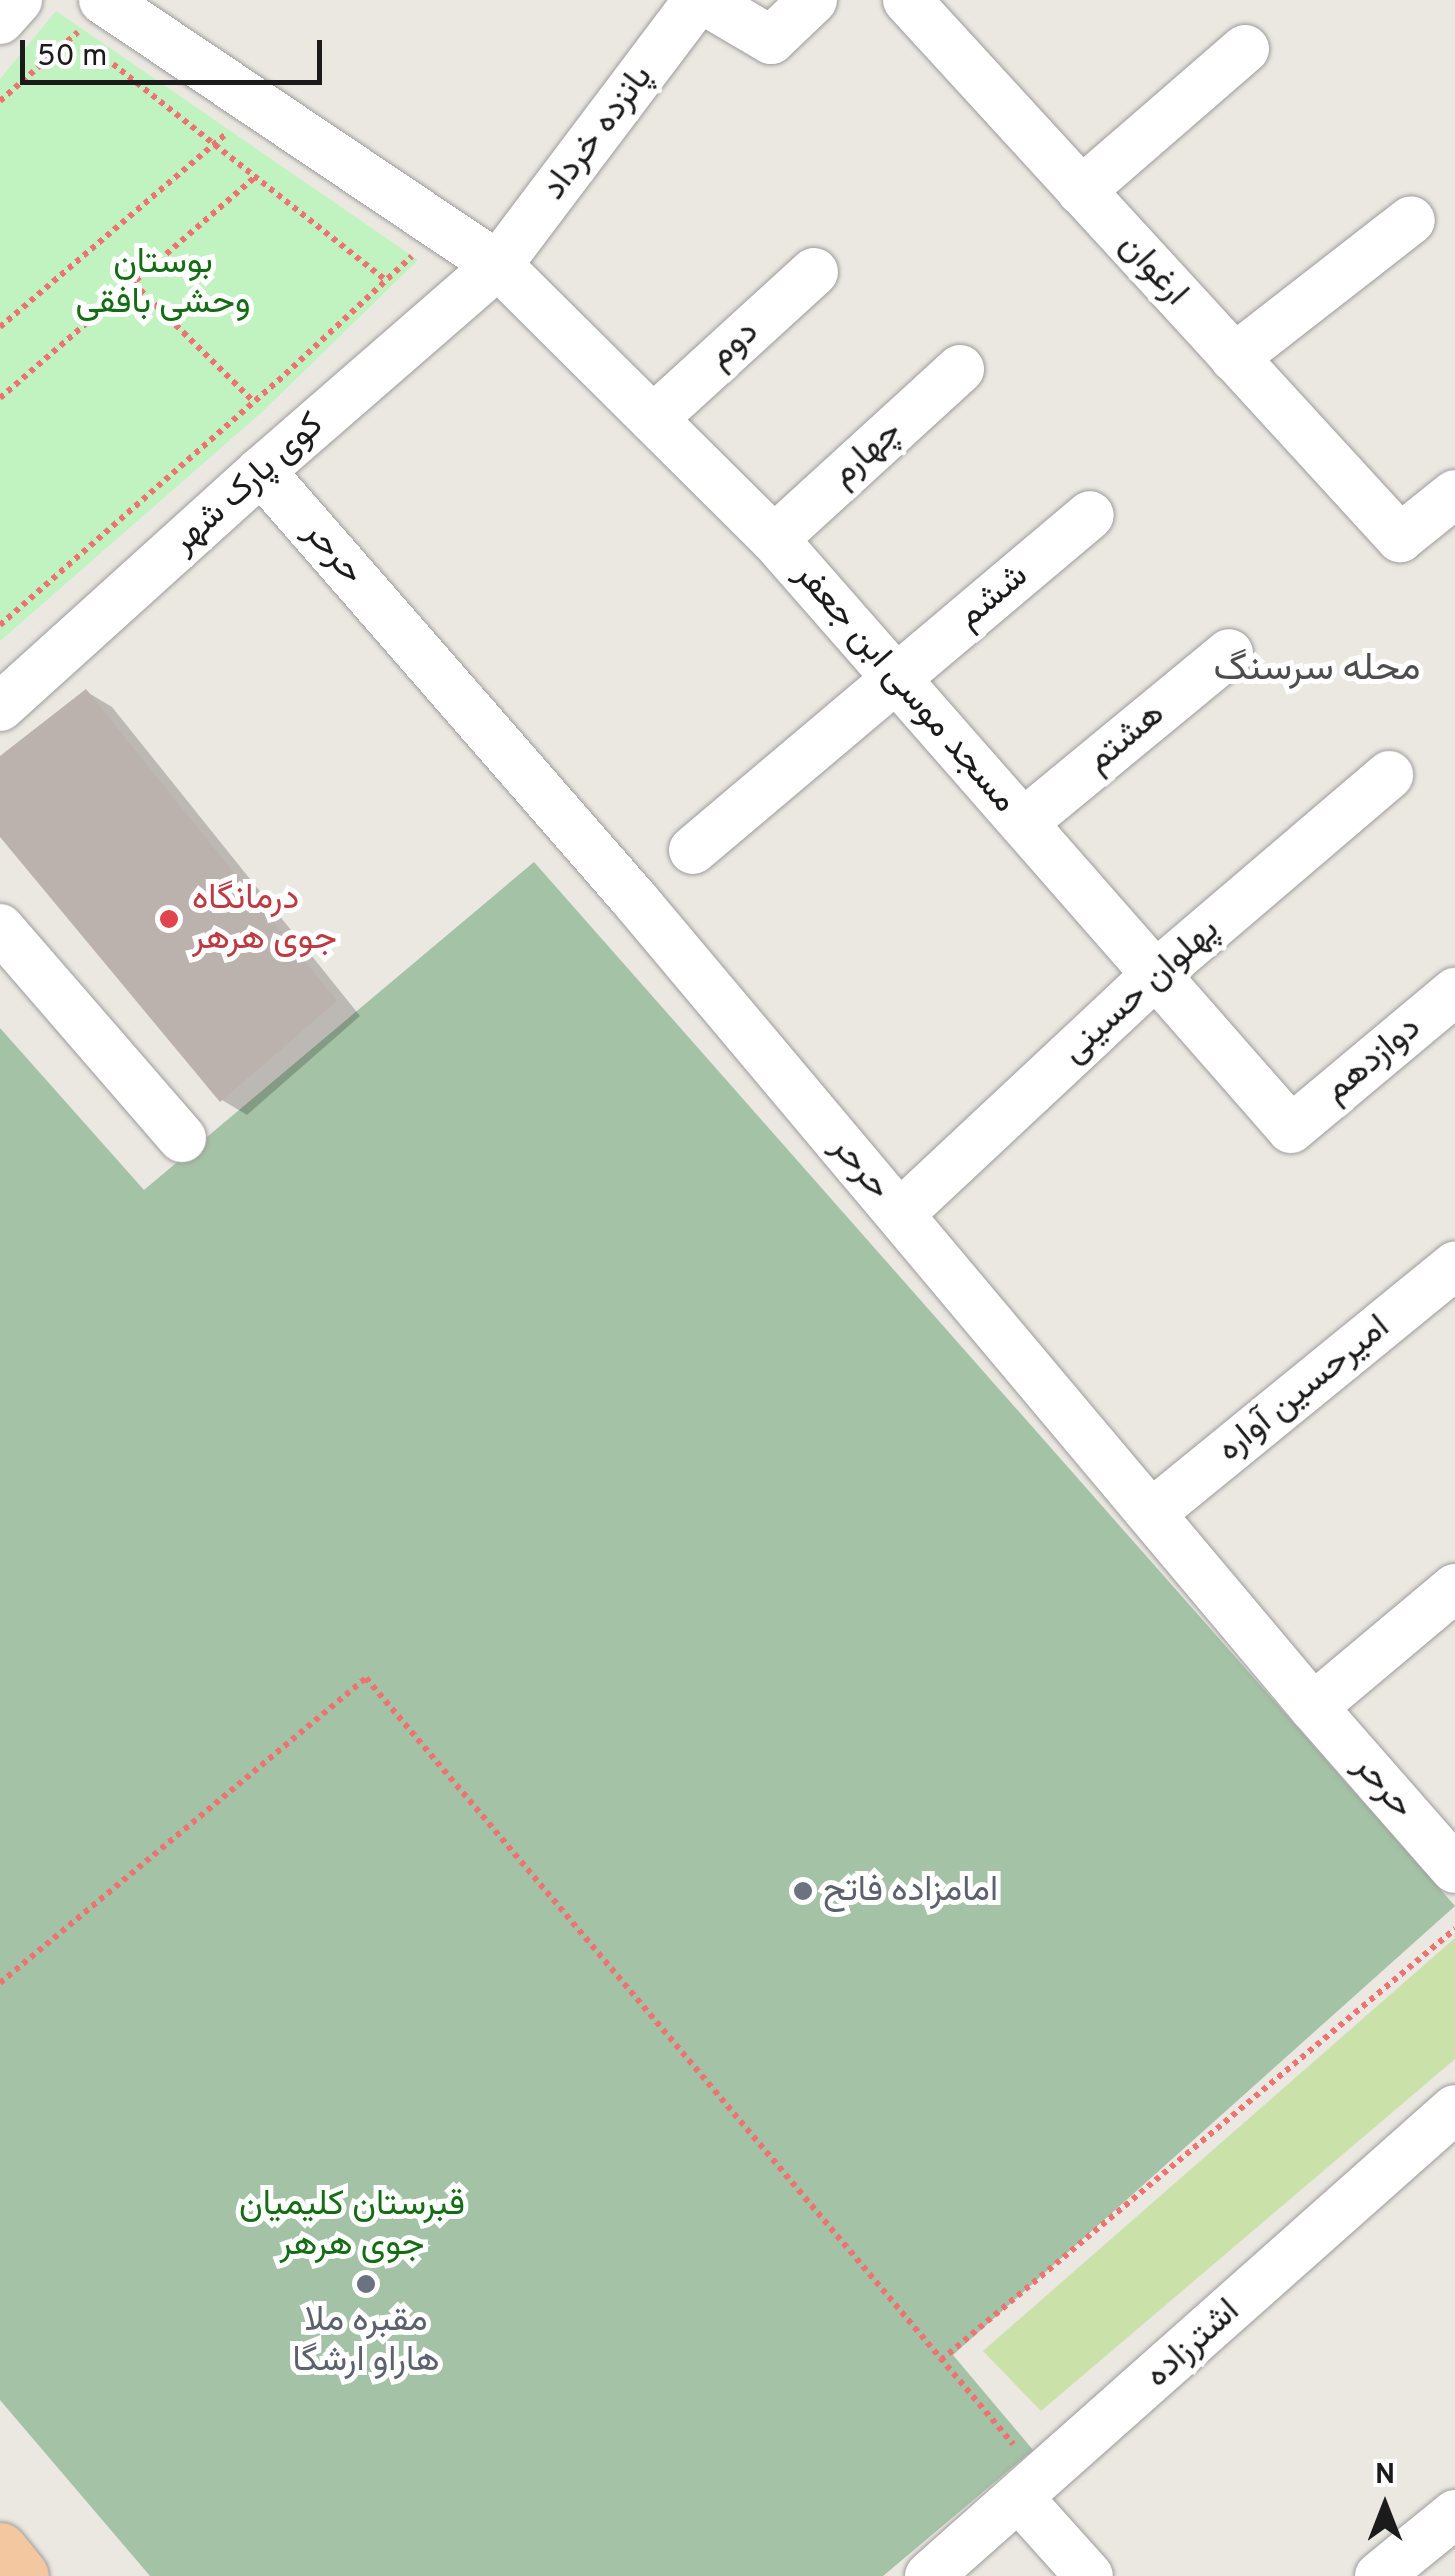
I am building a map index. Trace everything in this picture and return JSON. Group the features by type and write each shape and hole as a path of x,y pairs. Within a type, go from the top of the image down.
{"main road":[{"path":"0,2550 21,2576"}],"street":[{"path":"0,20 18,0"},
{"path":"701,0 771,40 814,0"},
{"name":"پانزده خرداد","path":"498,265 701,0"},
{"name":"ارغوان","path":"926,6 1081,191 1400,538 1455,494"},
{"name":"مسجد موسی ابن جعفر","path":"95,12 262,106 498,265 774,539 1291,1129"},
{"path":"1081,191 1245,49"},
{"path":"1234,358 1411,220"},
{"name":"کوی پارک شهر","path":"0,707 261,470 498,265"},
{"name":"دوم","path":"653,419 814,272"},
{"name":"چهارم","path":"774,539 960,370"},
{"name":"حرحر","path":"261,470 635,900 1313,1707 1455,1869"},
{"name":"ششم","path":"693,850 1090,515"},
{"name":"هشتم","path":"1023,824 1229,653"},
{"name":"پهلوان حسینی","path":"900,1214 1155,975 1389,774"},
{"path":"0,928 182,1138"},
{"name":"دوازدهم","path":"1291,1129 1455,992"},
{"name":"امیرحسین آواره","path":"1153,1512 1455,1266"},
{"path":"1313,1707 1455,1588"},
{"name":"اشترزاده","path":"929,2576 1455,2109"},
{"path":"1031,2489 1089,2576"},
{"path":"1380,2576 1455,2514"}],"path":[{"path":"61,23 95,12"},
{"path":"91,46 95,12"},
{"path":"0,101 95,12"},
{"path":"106,58 386,280"},
{"path":"0,327 262,106"},
{"path":"0,398 256,177"},
{"path":"0,625 254,402 442,228"},
{"path":"133,283 254,402"},
{"path":"0,1983 366,1678 942,2360 1031,2489"},
{"path":"942,2360 1455,1929"}],"green space":[{"name":"بوستان وحشی بافقی","path":"56,11 418,260 261,413 0,641 0,79"},
{"name":"قبرستان کلیمیان جوی هرهر","path":"534,862 1455,1906 953,2355 1033,2450 883,2576 150,2576 0,2400 0,1028 144,1190"},
{"path":"1455,1938 1455,2059 1041,2411 983,2351"}],"building":[{"name":"درمانگاه جوی هرهر","path":"86,689 337,1001 220,1102 0,837 0,756"}],"place":[{"name":"درمانگاه جوی هرهر","path":"169,919"},
{"name":"امامزاده فاتح","path":"803,1891"},
{"name":"مقبره ملا هاراو ارشگا","path":"366,2284"}],"district":[{"name":"محله سرسنگ","path":"1317,670"}]}
